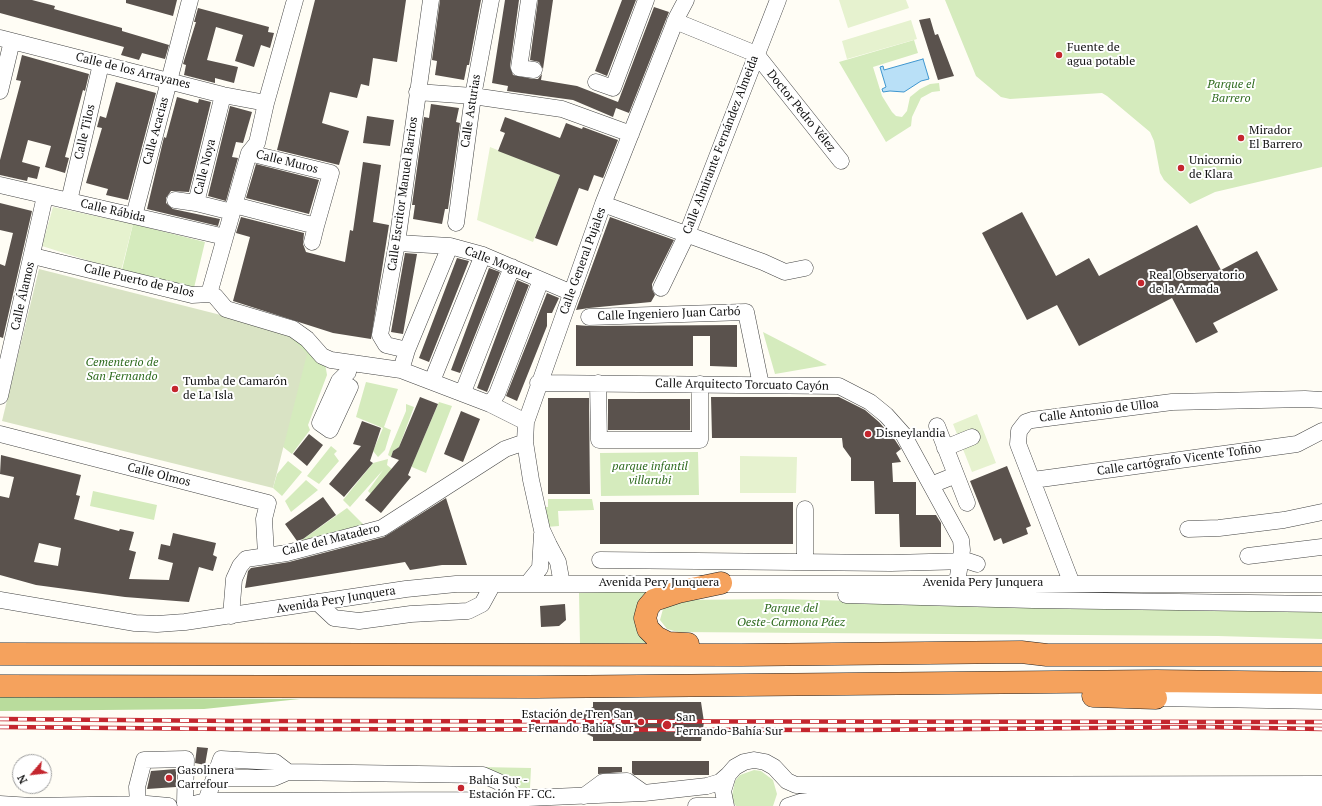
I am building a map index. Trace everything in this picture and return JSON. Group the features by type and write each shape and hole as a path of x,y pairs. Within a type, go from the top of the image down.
{"highway":[{"path":"721,583 678,592 654,600 648,607 645,618 648,629 656,637 668,644 712,645 741,655"},
{"path":"0,654 741,655 1021,652 1047,654 1322,655"},
{"path":"0,686 528,687 1157,681 1322,683"},
{"path":"951,683 982,692 1156,698"}],"street":[{"name":"Calle Acacias","path":"134,216 190,0"},
{"path":"209,294 249,153 257,143 266,102 295,0"},
{"name":"Calle Escritor Manuel Barrios","path":"407,350 386,345 380,335 397,243 417,92 432,0"},
{"name":"Calle Asturias","path":"456,223 473,96 491,0"},
{"path":"529,0 519,68 534,70"},
{"path":"596,82 612,88 646,0"},
{"path":"676,0 678,3 676,19"},
{"name":"Calle General Pujales","path":"542,530 531,480 525,442 526,422 538,383 572,293 603,204 676,19 686,0"},
{"name":"Calle Almirante Fernández Almeida","path":"661,288 687,234 778,0"},
{"name":"Doctor Pedro Vélez","path":"676,19 756,54 841,160"},
{"name":"Calle de los Arrayanes","path":"6,40 170,80 223,95 266,102"},
{"path":"0,91 6,40"},
{"name":"Calle Tilos","path":"69,201 101,64"},
{"path":"417,92 473,96 562,109 631,134"},
{"name":"Calle Noya","path":"223,95 196,203 233,208"},
{"name":"Calle Muros","path":"249,153 331,174 316,226"},
{"name":"Calle Rábida","path":"0,185 225,237"},
{"name":"Calle Álamos","path":"0,396 33,256 45,196"},
{"path":"175,200 196,203"},
{"path":"603,204 687,234 785,272 805,268"},
{"path":"233,208 316,226 312,242"},
{"name":"Calle Moguer","path":"397,243 450,246 483,255 572,293"},
{"path":"401,370 407,350 450,246"},
{"path":"432,381 483,255"},
{"name":"Calle Puerto de Palos","path":"33,256 192,295 209,294 215,296 226,309 294,329 307,339 322,356 331,360 401,370 462,392 526,422"},
{"path":"462,392 512,267"},
{"path":"490,404 497,394 542,280"},
{"name":"Calle Ingeniero Juan Carbó","path":"589,317 746,312 761,384"},
{"path":"339,381 348,372 349,363"},
{"name":"Calle Arquitecto Torcuato Cayón","path":"538,383 761,384 840,386 870,402 886,415 903,434 961,540 965,542 977,564 996,583"},
{"path":"598,384 599,440 700,440 700,384"},
{"name":"Calle Antonio de Ulloa","path":"1072,584 1018,444 1017,438 1022,426 1032,420 1172,402 1305,399 1322,400"},
{"path":"937,426 967,503"},
{"name":"Calle cartógrafo Vicente Tofiño","path":"1033,480 1296,444 1322,431"},
{"name":"Calle Olmos","path":"0,434 268,503 264,519 266,555"},
{"path":"946,448 972,437"},
{"name":"Calle del Matadero","path":"231,616 234,579 240,566 246,559 287,553 382,528 505,449 525,442"},
{"path":"931,484 956,475"},
{"path":"805,509 805,562"},
{"path":"1188,529 1219,528 1284,520 1322,512"},
{"path":"528,583 540,568 542,530"},
{"path":"542,530 548,545 558,562 569,571 592,583"},
{"path":"957,583 961,540"},
{"path":"542,548 556,584"},
{"path":"1248,556 1322,548"},
{"path":"600,560 805,562 968,561 977,564"},
{"path":"618,583 624,560"},
{"path":"556,584 558,562"},
{"name":"Avenida Pery Junquera","path":"0,600 135,623 185,622 413,588 456,584 1322,584"},
{"path":"318,602 334,618 359,622 411,614 468,611 482,604 493,584"},
{"path":"780,584 809,594 1041,601 1322,604"},
{"path":"1156,698 1322,701"},
{"path":"138,804 137,787 144,760 186,759 185,805 206,801 516,799 644,793 707,786 720,782 735,767 744,762 754,760 765,762 774,767 787,781 796,785 1322,784"},
{"path":"206,801 221,759 275,762 288,772 483,775 499,782 516,799"},
{"path":"781,774 786,784 787,794 784,806"},
{"path":"726,806 722,791 728,775"},
{"path":"788,806 800,802 818,800 1114,803 1322,800"},
{"path":"0,804 32,806 138,804 169,806"},
{"path":"696,806 716,806"}],"green space":[{"path":"839,0 906,0 909,8 848,28"},
{"name":"Parque el Barrero","path":"945,0 1322,0 1322,167 1215,192 1190,204 1164,180 1160,173 1154,141 1150,132 1102,93 1010,99 1001,97 976,76"},
{"path":"911,20 917,39 847,59 842,41"},
{"path":"914,40 918,53 873,67 882,96 892,112 896,116 902,117 907,111 910,97 920,89 930,84 939,83 940,91 932,92 921,98 912,117 911,126 886,142 839,62"},
{"path":"490,147 560,175 533,242 477,220"},
{"path":"53,207 133,224 121,271 42,246"},
{"path":"133,224 205,242 193,292 121,274"},
{"name":"Cementerio de San Fernando","path":"39,269 284,331 307,354 273,488 2,421"},
{"path":"284,331 325,363 327,375 308,425 310,430 292,454 283,447"},
{"path":"763,332 827,365 775,374"},
{"path":"366,382 398,389 384,427 391,430 385,450 378,457 373,451 383,428 356,417"},
{"path":"439,402 452,406 426,473 412,467 412,465"},
{"path":"406,404 414,407 399,447 393,451 391,457 388,455 406,411"},
{"path":"977,414 996,463 972,472 953,424"},
{"path":"331,446 337,451 334,454 339,461 319,484 307,476"},
{"name":"parque infantil villarubi","path":"698,452 699,495 601,496 600,453"},
{"path":"740,456 797,457 796,493 740,493"},
{"path":"388,459 387,465 392,469 371,494 368,491 383,470 350,507 343,500 373,463"},
{"path":"288,461 302,472 282,496 273,488 277,474"},
{"path":"306,480 318,490 291,512 285,501"},
{"path":"93,491 157,505 154,520 90,506"},
{"path":"548,499 592,499 594,510 558,511 559,526 546,527 545,507 548,507"},
{"path":"347,508 366,527 292,547"},
{"path":"665,590 647,643 580,644 579,593"},
{"name":"Parque del Oeste-Carmona Páez","path":"780,599 1214,611 1322,608 1322,639 1218,636 678,632 667,629 660,620 663,609 682,600"},
{"path":"0,697 300,699 204,709 0,711"},
{"path":"480,767 531,768 530,788 521,789 505,777"},
{"path":"754,770 761,771 773,780 777,794 773,806 736,806 734,803 732,796 735,781 740,775"}],"water":[{"path":"923,59 929,79 921,81 904,92 883,92 882,89 886,87 880,67 883,66 884,70"}],"building":[{"path":"0,0 32,0 55,6 54,9 122,28 122,31 169,45 165,59 142,53 139,60 121,55 124,47 0,13"},
{"path":"126,0 177,0 173,16 126,3"},
{"path":"315,0 406,0 397,62 373,58 369,86 361,84 357,98 330,92 322,123 349,131 339,165 277,150"},
{"path":"440,0 481,0 469,65 467,65 464,80 435,75 437,61 432,60"},
{"path":"505,0 519,0 510,67 513,75 538,79 542,74 541,80 577,86 618,102 654,7 669,12 629,113 616,108 613,117 573,100 507,91 508,86 492,83"},
{"path":"538,0 553,0 543,69 539,62 530,60"},
{"path":"622,0 636,0 607,76 595,71"},
{"path":"198,8 269,27 268,32 274,33 270,48 261,45 254,67 235,61 243,35 216,27 207,60 238,67 234,83 215,78 215,83 184,75 186,65 183,64 196,22 194,22"},
{"path":"930,18 935,35 938,34 954,76 938,80 919,20"},
{"path":"22,55 89,74 85,91 83,90 65,157 69,158 65,173 45,167 51,146 28,140 22,162 40,167 37,179 28,177 27,181 0,175 0,160 21,81 16,80"},
{"path":"116,82 156,93 128,200 106,195 108,189 86,183 102,128 97,127 100,116 106,118"},
{"path":"177,97 198,103 199,99 211,102 189,192 171,191 166,198 166,203 173,209 220,219 218,226 147,209 164,137 166,138"},
{"path":"431,104 459,108 456,122 460,123 448,209 445,209 442,224 413,219 415,205 412,205 424,117 429,118"},
{"path":"230,106 252,112 243,143 236,142 232,157 238,158 226,201 208,196"},
{"path":"367,116 394,120 390,146 363,143"},
{"path":"505,117 560,138 566,123 582,129 583,127 618,140 603,178 594,175 588,191 579,188 557,246 535,238 560,175 498,151 505,133 500,131"},
{"path":"363,162 381,165 373,222 389,225 371,339 333,333 233,301 250,237 236,233 241,217 304,233 303,244 306,252 345,262 350,230 353,231"},
{"path":"256,164 319,180 309,214 246,198"},
{"path":"0,203 32,211 3,338 0,337 0,264 5,266 13,233 0,230"},
{"name":"Real Observatorio de la Armada","path":"1022,212 1056,276 1089,258 1099,276 1197,225 1221,270 1257,251 1278,290 1213,323 1218,332 1196,343 1172,298 1079,346 1057,305 1027,320 982,233"},
{"path":"610,217 674,240 652,284 652,289 655,295 651,302 576,310"},
{"path":"405,253 417,254 403,334 391,332"},
{"path":"457,258 469,261 429,362 419,358"},
{"path":"489,268 500,272 460,373 451,370"},
{"path":"517,280 529,285 487,392 477,388"},
{"path":"547,293 559,298 552,313 547,313 547,326 517,401 506,396"},
{"path":"576,325 737,325 737,367 710,366 710,336 693,336 693,366 576,366"},
{"path":"420,397 438,404 408,475 411,477 381,513 365,500 399,460 391,457 393,451 399,447"},
{"path":"711,397 839,397 865,410 879,422 901,449 896,453 901,462 892,463 893,482 916,482 916,515 936,515 941,523 941,547 900,547 899,514 875,514 874,481 851,481 851,458 843,447 842,438 712,438"},
{"path":"548,398 589,398 590,494 548,494"},
{"path":"608,399 690,399 690,430 608,430"},
{"path":"461,411 480,419 463,462 444,454"},
{"path":"362,421 381,428 370,461 373,463 344,497 329,484 361,446 353,444"},
{"path":"309,434 323,445 307,466 293,454"},
{"path":"1,455 81,475 76,495 80,496 74,519 119,531 120,529 134,532 129,550 136,552 129,579 169,580 173,563 158,559 161,544 170,546 173,533 216,543 213,555 217,557 213,571 199,567 189,602 125,597 36,585 0,575 0,496 9,498 14,477 0,474","holes":["39,543 61,548 58,566 34,562"]},
{"path":"1007,466 1031,526 1026,528 1028,534 1003,544 1001,538 994,541 970,481"},
{"path":"323,497 336,515 303,539 297,541 285,524"},
{"path":"446,498 467,565 442,565 410,570 405,562 245,588 248,571 251,568 289,562 384,537"},
{"path":"600,502 793,502 793,544 600,544"},
{"path":"565,604 566,620 559,626 541,627 540,606"},
{"name":"Estación de Tren San Fernando Bahía Sur","path":"593,702 701,702 704,722 701,741 593,741 593,737 585,733 579,721 583,712 593,707"},
{"path":"197,747 208,748 205,765 195,763"},
{"path":"632,761 709,761 709,775 634,775 632,773"},
{"path":"598,767 622,767 622,772 598,774"},
{"path":"176,769 176,787 147,789 151,771"}],"railway":[{"path":"0,719 237,721 1322,722"},
{"path":"0,727 862,730 1202,727 1322,729"}],"place":[{"name":"Fuente de agua potable","path":"1059,55"},
{"name":"Mirador El Barrero","path":"1241,138"},
{"name":"Unicornio de Klara","path":"1181,168"},
{"name":"Real Observatorio de la Armada","path":"1141,283"},
{"name":"Tumba de Camarón de La Isla","path":"175,389"},
{"name":"Disneylandia","path":"868,434"},
{"name":"Estación de Tren San Fernando Bahía Sur","path":"641,722"},
{"name":"San Fernando-Bahía Sur","path":"667,725"},
{"name":"Gasolinera Carrefour","path":"169,778"},
{"name":"Bahía Sur - Estación FF. CC.","path":"461,788"}]}
